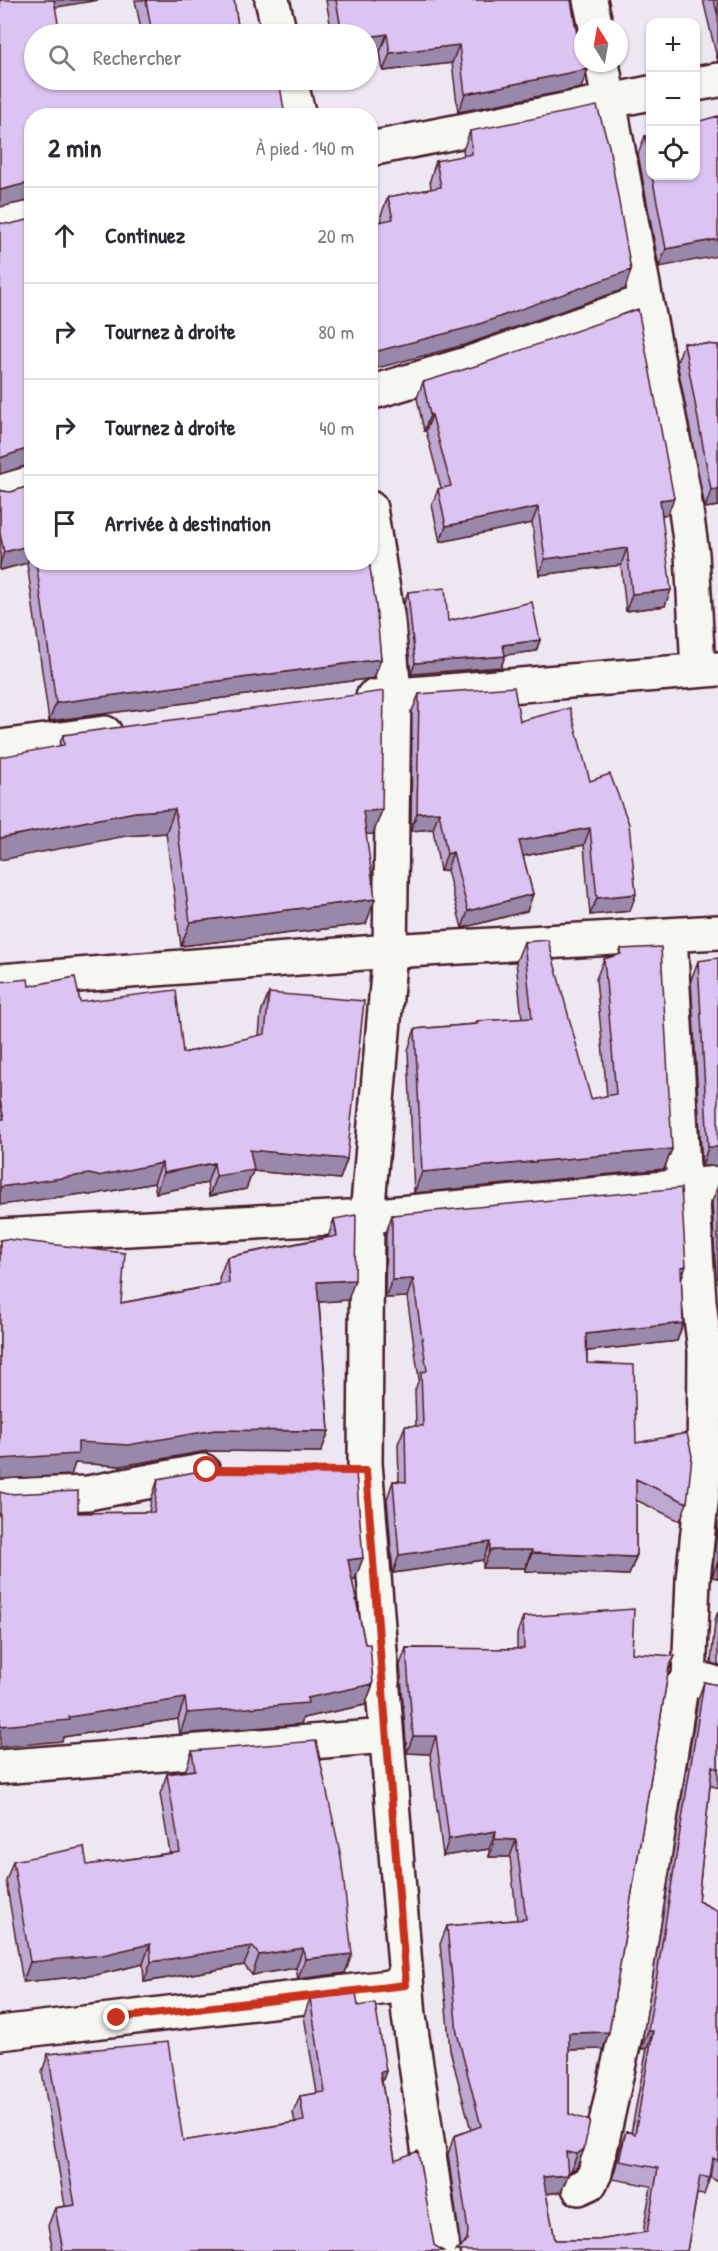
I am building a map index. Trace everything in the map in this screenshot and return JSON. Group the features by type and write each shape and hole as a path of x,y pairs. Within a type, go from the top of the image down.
{"street":[{"path":"272,0 278,24"},
{"path":"590,0 594,18"},
{"path":"348,700 394,694 708,670 683,489 604,72"},
{"path":"700,83 718,80"},
{"path":"293,90 297,108"},
{"path":"378,147 646,94"},
{"path":"0,224 24,220"},
{"path":"378,391 470,363 646,301"},
{"path":"0,492 24,485"},
{"path":"378,558 388,621 394,694 390,951 367,1216 366,1471 406,1985 442,2251"},
{"path":"0,747 139,729"},
{"path":"0,981 390,951 718,932"},
{"path":"579,2188 590,2183 595,2173 628,2022 681,1687 704,1683 693,1579 704,1475 711,1343 698,1184 670,935"},
{"path":"0,1236 367,1216 698,1184"},
{"path":"0,1496 88,1493 207,1470 230,1470"},
{"path":"332,1471 366,1471"},
{"path":"0,1767 386,1736"},
{"path":"0,2033 406,1985"}],"building":[{"path":"0,0 54,0 58,24 24,24 24,90 281,90 284,108 24,108 24,184 0,190"},
{"path":"146,0 234,0 238,24 150,24"},
{"path":"336,0 571,0 574,18 574,72 465,94 459,45 390,53 387,34 378,35 378,24 340,24"},
{"path":"714,0 718,0 718,16"},
{"path":"597,106 609,146 631,270 471,327 378,351 378,222 393,219 388,197 441,187 436,161 472,154 470,131"},
{"path":"718,116 718,239 666,249 653,180 700,180 700,121"},
{"path":"24,221 24,450 0,458 0,223 10,224"},
{"path":"638,309 674,498 660,500 671,590 632,594 627,548 545,559 538,507 446,526 438,489 451,486 432,415 430,415 423,382 482,364"},
{"path":"684,343 718,345 718,489 711,490"},
{"path":"24,488 24,547 4,552 0,534 0,490 11,492"},
{"path":"37,570 370,570 381,659 56,703"},
{"path":"445,588 448,621 532,602 540,640 503,645 505,656 415,663 408,592"},
{"path":"514,687 520,721 570,708 590,781 610,774 629,824 636,894 597,898 590,828 519,841 533,894 468,911 453,852 447,854 439,812 417,813 419,694"},
{"path":"384,691 382,810 363,811 375,899 190,922 175,809 135,812 0,838 0,757 64,745 63,735"},
{"path":"548,940 591,1099 616,1094 604,959 621,954 621,949 661,947 672,1149 422,1172 415,1029 477,1024 477,1021 532,1018 524,942"},
{"path":"718,958 718,1147 708,1147 698,961"},
{"path":"75,977 80,1002 176,990 183,1053 265,1034 269,993 364,1001 347,1159 250,1150 254,1170 216,1176 214,1163 163,1173 162,1163 98,1176 89,1174 0,1187 0,1119 4,1119 0,1100 0,982 28,979 29,986"},
{"path":"681,1188 686,1266 681,1267 683,1323 586,1334 587,1363 634,1365 636,1443 687,1433 692,1456 687,1503 636,1479 636,1557 532,1553 532,1550 490,1550 490,1542 399,1555 393,1481 406,1482 405,1426 423,1426 421,1372 427,1371 413,1279 392,1280 392,1215"},
{"path":"356,1215 355,1280 317,1282 329,1431 215,1430 128,1445 78,1442 78,1454 0,1459 0,1240 125,1253 121,1303 229,1283 227,1257 337,1236 334,1219"},
{"path":"216,1468 332,1469 356,1473 363,1558 348,1560 365,1644 370,1644 373,1684 307,1698 308,1703 187,1713 185,1698 69,1717 70,1720 0,1726 0,1492 8,1494 78,1491 78,1513 154,1512 158,1479"},
{"path":"634,1609 632,1653 675,1656 669,1667 609,2032 569,2033 569,2114 590,2121 584,2149 577,2154 566,2152 568,2175 543,2177 555,2240 598,2240 647,2232 658,2168 619,2161 626,2131 635,2134 653,2031 648,2031 704,1682 718,1685 718,1769 712,1766 698,1901 718,1911 718,2161 713,2158 710,2178 700,2176 687,2251 455,2251 461,2248 467,2240 468,2231 454,2136 481,2126 457,2033 447,1926 526,1919 516,1840 495,1839 496,1831 449,1839 436,1736 413,1736 406,1648 524,1649 523,1617"},
{"path":"316,1741 341,1857 352,1954 305,1959 303,1948 259,1955 252,1946 151,1962 150,1944 103,1955 30,1962 13,1861 84,1847 87,1865 180,1852 167,1774 195,1770 192,1751"},
{"path":"356,1993 358,2006 375,2003 386,2071 380,2072 395,2160 418,2151 434,2245 443,2251 63,2251 55,2208 75,2205 48,2054 168,2042 183,2141 304,2121 300,2096 325,2092 310,1998"}],"route":[{"path":"117,2018 406,1985 366,1471 207,1470"}]}
